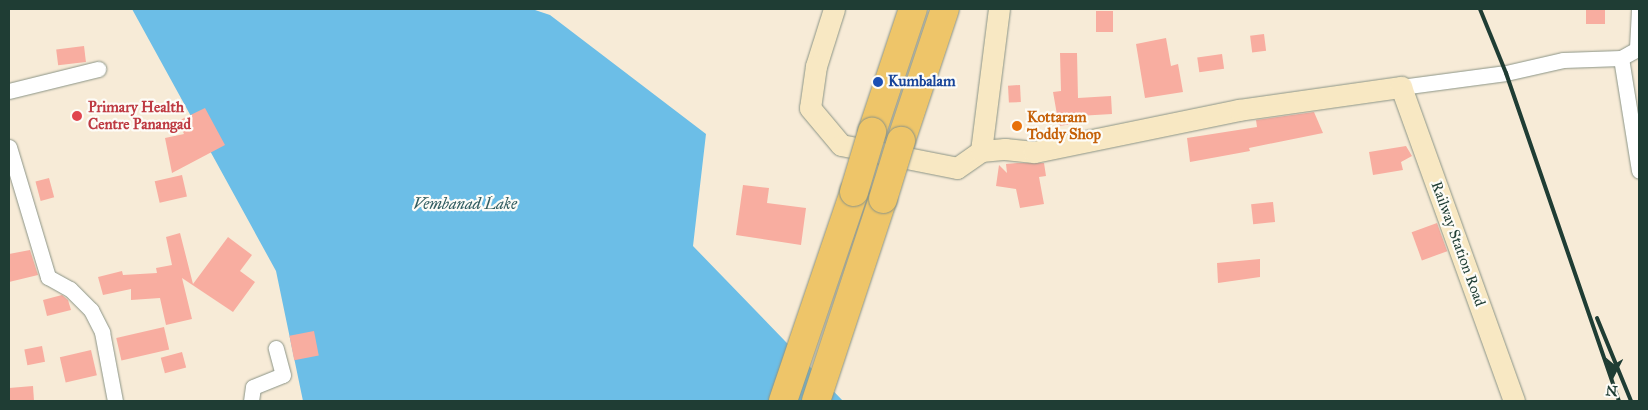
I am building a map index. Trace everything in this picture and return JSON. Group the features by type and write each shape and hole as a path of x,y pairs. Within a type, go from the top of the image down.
{"highway":[{"path":"783,401 822,278 854,192 913,9"},
{"path":"816,401 945,9"}],"street":[{"path":"834,9 816,66 810,108 841,144 920,162 957,168 981,151 1005,149 1034,152 1239,110 1506,73 1563,60 1622,58 1638,48 1639,9"},
{"path":"981,151 999,9"},
{"path":"1622,58 1639,171"},
{"path":"9,91 98,69"},
{"name":"Railway Station Road","path":"1401,88 1514,401"},
{"path":"9,147 48,277 70,289 91,310 102,332 115,401"},
{"path":"250,401 253,387 283,375 276,348"}],"water":[{"name":"Vembanad Lake","path":"132,9 532,9 550,15 706,134 693,246 843,401 303,401 276,271"}],"building":[{"path":"1586,9 1605,9 1605,24 1586,24"},
{"path":"1096,11 1113,11 1113,32 1096,32"},
{"path":"1264,34 1266,51 1252,53 1250,36"},
{"path":"1166,38 1171,66 1178,64 1183,92 1145,98 1136,44"},
{"path":"84,46 86,62 58,65 56,49"},
{"path":"1060,53 1077,53 1078,98 1111,96 1112,114 1078,116 1079,123 1059,126 1053,92 1061,91"},
{"path":"1222,54 1224,69 1199,72 1197,57"},
{"path":"1020,85 1021,102 1009,103 1008,86"},
{"path":"205,108 225,145 172,173 165,138 184,134 178,121"},
{"path":"1314,112 1323,133 1249,148 1250,151 1190,162 1187,138 1257,127 1256,120"},
{"path":"1406,146 1412,156 1401,162 1403,170 1373,175 1369,152"},
{"path":"1044,163 1046,176 1039,177 1044,204 1020,208 1016,189 996,186 999,165 1007,173 1006,164"},
{"path":"182,175 187,196 160,203 155,181"},
{"path":"49,178 54,197 41,201 35,182"},
{"path":"743,185 769,188 767,203 806,208 801,245 736,235"},
{"path":"1273,202 1275,222 1253,224 1251,204"},
{"path":"1437,223 1447,251 1422,260 1412,232"},
{"path":"180,233 193,284 228,237 252,255 240,271 255,282 233,312 182,278 192,319 166,325 160,298 131,300 131,289 103,295 98,277 122,271 123,275 157,273 156,268 172,265 166,237"},
{"path":"30,250 38,275 9,282 9,254"},
{"path":"1260,259 1260,277 1218,283 1217,263"},
{"path":"62,295 68,300 71,310 47,316 43,300"},
{"path":"164,327 169,349 121,360 116,338"},
{"path":"314,331 319,356 294,360 289,336"},
{"path":"42,346 45,362 27,365 24,349"},
{"path":"91,350 97,375 66,383 60,357"},
{"path":"182,352 186,367 165,373 161,358"},
{"path":"33,386 34,401 9,401 9,388"}],"railway":[{"path":"1480,9 1506,73 1619,401"},
{"path":"1597,318 1631,401"}],"place":[{"name":"Kumbalam","path":"878,82"},
{"name":"Primary Health Centre Panangad","path":"77,116"},
{"name":"Kottaram Toddy Shop","path":"1017,126"}]}
